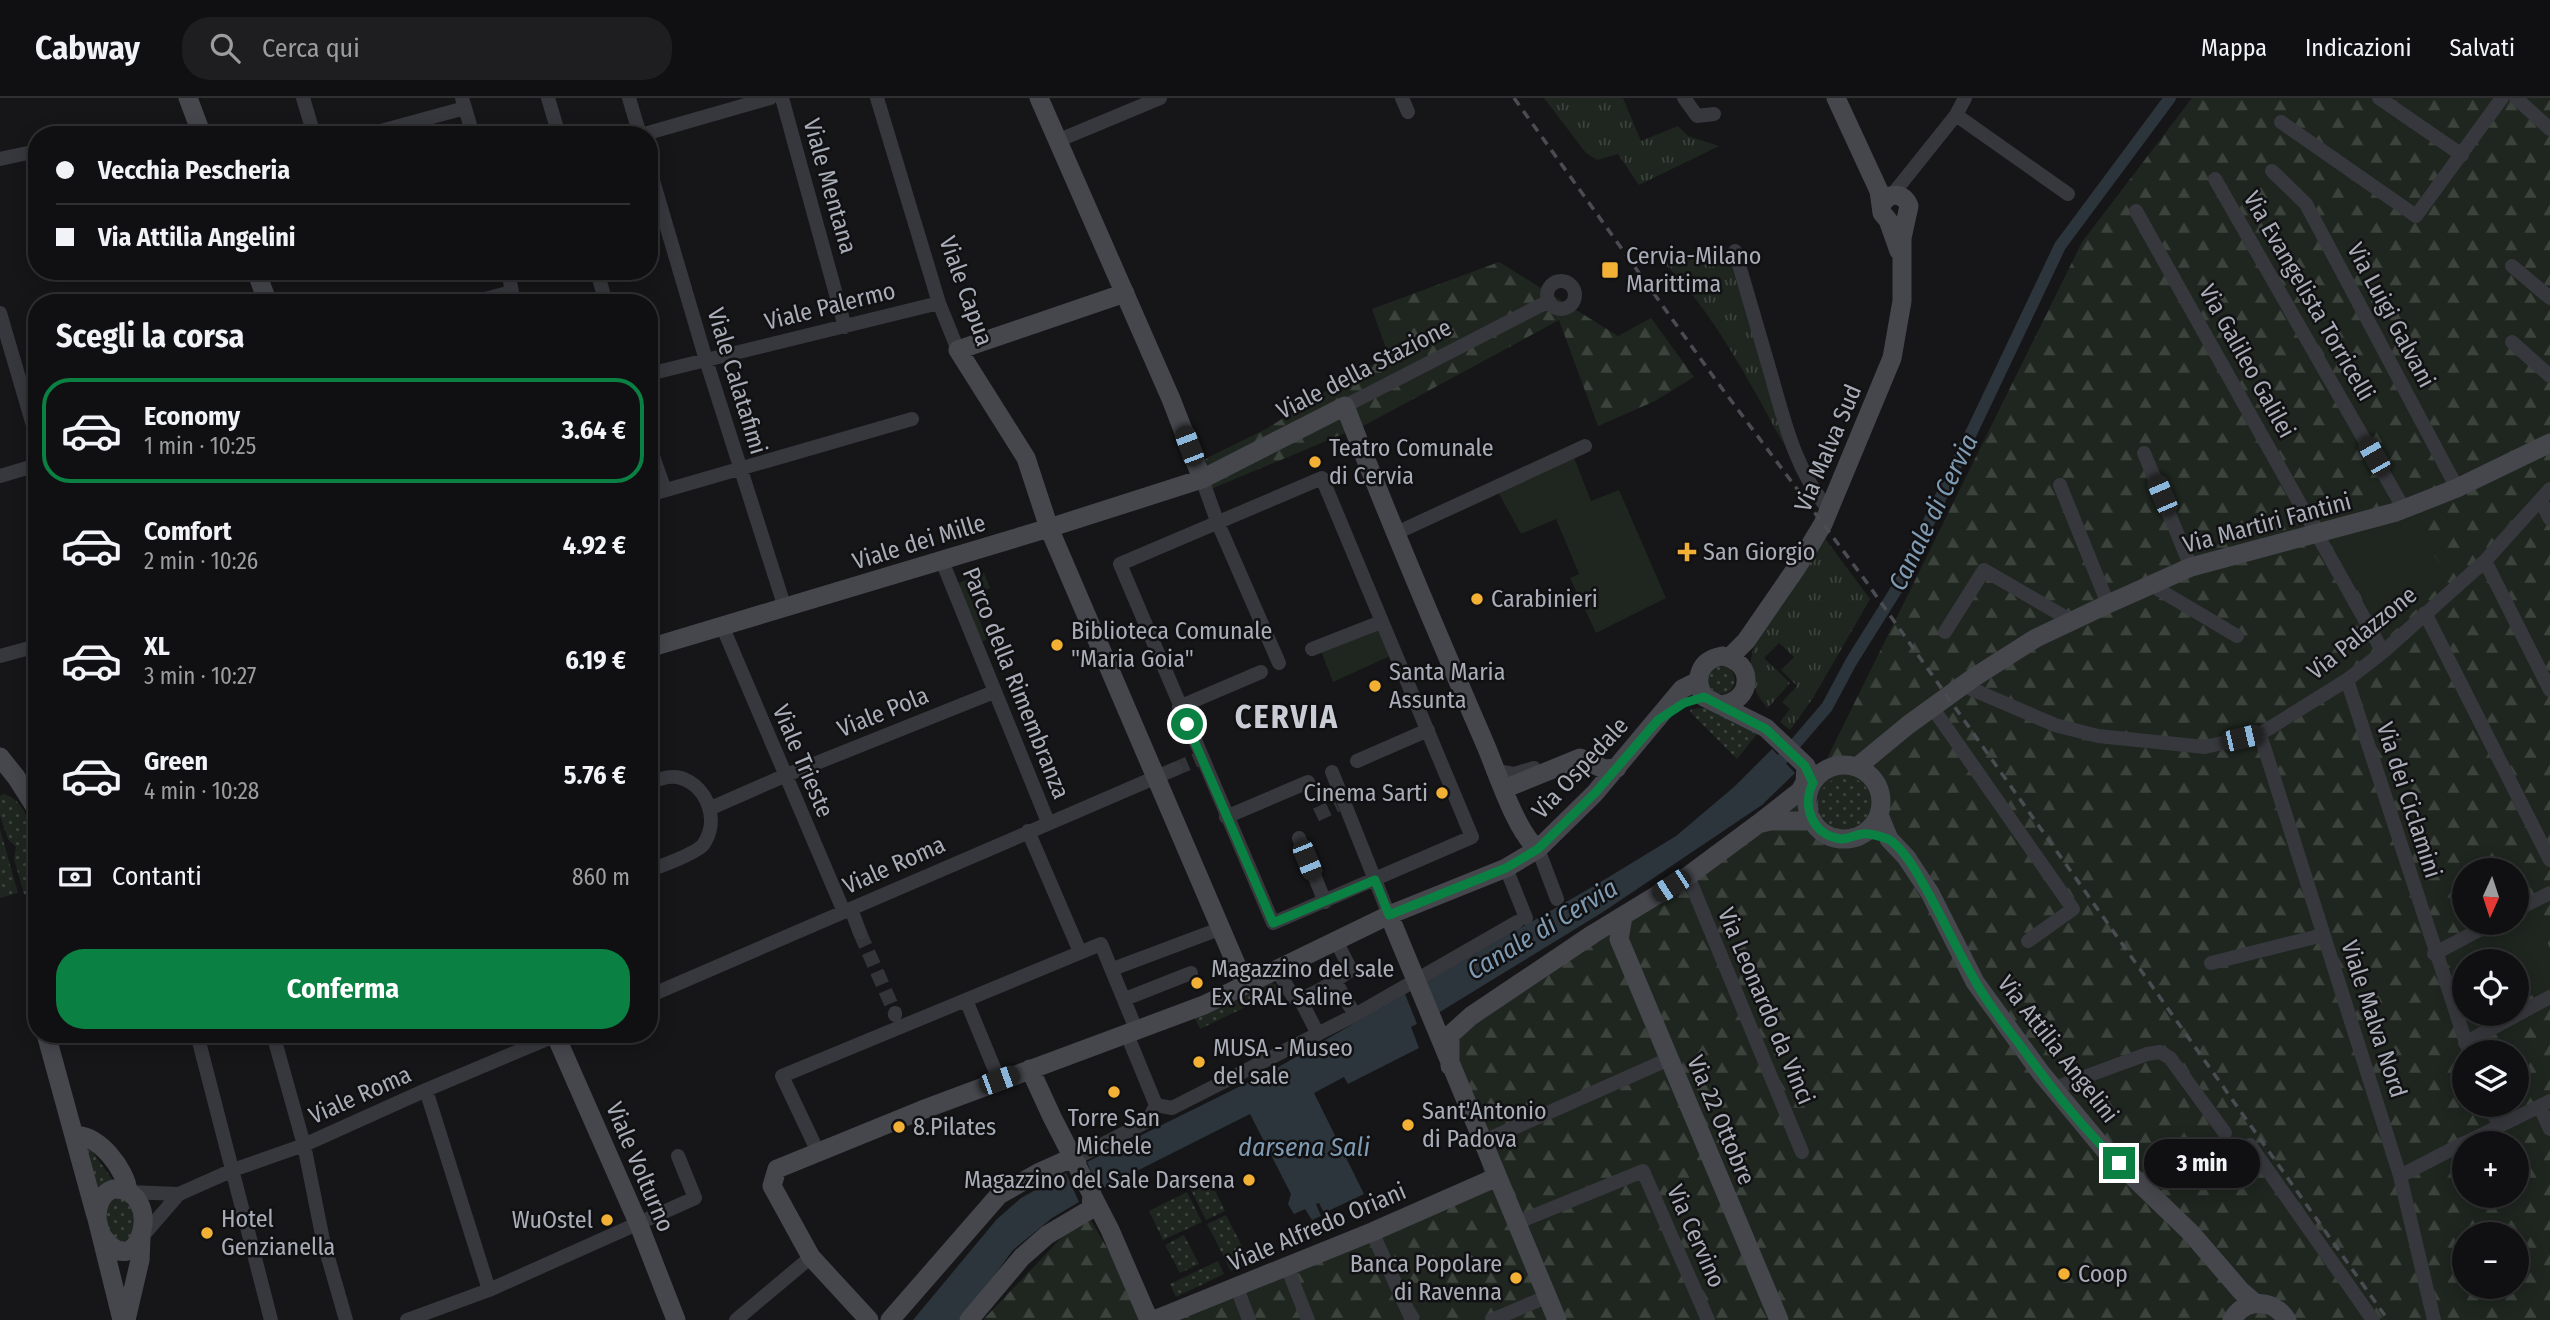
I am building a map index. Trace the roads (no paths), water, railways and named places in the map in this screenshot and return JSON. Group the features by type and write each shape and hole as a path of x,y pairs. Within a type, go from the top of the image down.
{"street":[{"path":"188,98 199,126"},
{"path":"303,98 311,126"},
{"path":"548,98 556,126"},
{"path":"629,98 638,126"},
{"path":"658,130 771,98"},
{"name":"Viale Mentana","path":"782,98 845,327"},
{"name":"Viale Capua","path":"877,98 939,303 958,350 1026,458 1049,528 1166,773 1245,985"},
{"path":"1039,98 1171,398 1217,521 1279,663"},
{"path":"1057,141 1160,98"},
{"path":"1684,98 1697,116 1714,114"},
{"name":"Via Malva Sud","path":"1740,672 1746,640 1797,567 1829,510 1892,358 1902,301 1895,209 1879,191 1836,98"},
{"path":"1895,209 1913,172 1956,115 1965,98"},
{"path":"2379,98 2462,155"},
{"path":"2281,122 2416,216 2502,98"},
{"path":"2516,98 2550,129"},
{"path":"394,126 464,103 470,126"},
{"path":"1956,115 2068,194"},
{"path":"0,159 28,153"},
{"name":"Via Luigi Galvani","path":"2272,171 2306,204 2457,488"},
{"name":"Via Evangelista Torricelli","path":"2215,178 2404,509"},
{"name":"Viale Calatafimi","path":"658,197 706,360 785,608"},
{"name":"Via Galileo Galilei","path":"2136,211 2384,652"},
{"path":"1735,251 1789,439 1804,474 1829,510"},
{"path":"2512,266 2550,298"},
{"path":"504,294 512,292 510,280"},
{"path":"958,350 1125,293"},
{"name":"Viale della Stazione","path":"1202,480 1549,301"},
{"name":"Viale Palermo","path":"658,372 939,303"},
{"path":"1,319 28,401"},
{"path":"2512,342 2550,376"},
{"path":"1345,406 1394,534 1528,842 1538,849 1557,900"},
{"path":"658,492 912,419"},
{"name":"Via Martiri Fantini","path":"1857,767 1908,725 2012,653 2036,638 2108,604 2191,567 2404,509 2457,488 2550,443"},
{"path":"1394,534 1585,446"},
{"path":"2144,453 2191,567"},
{"path":"0,476 28,468"},
{"path":"658,470 665,490"},
{"path":"1322,478 1472,836 1273,923 1199,759 1120,564 1217,521 1322,478"},
{"name":"Viale dei Mille","path":"658,646 723,628 1202,480"},
{"path":"2060,485 2108,604"},
{"path":"2545,495 2550,519"},
{"name":"Via Palazzone","path":"1967,687 2055,725 2098,736 2205,747 2260,734 2347,680 2384,652 2485,561 2545,495"},
{"name":"Parco della Rimembranza","path":"942,561 1048,822"},
{"path":"2485,561 2550,690"},
{"path":"1945,632 1984,570 2072,621"},
{"path":"2151,585 2236,636"},
{"path":"2425,613 2550,860"},
{"path":"1312,649 1381,622"},
{"name":"Viale Trieste","path":"723,628 784,776 847,911 860,933"},
{"path":"0,656 28,648"},
{"name":"Via Martiri Fantini","path":"1933,708 1967,687 2012,653"},
{"path":"1450,1066 1450,1035 1471,1016 1593,934 1688,876 1764,822 1800,791 1805,782 1812,779 1835,766 1857,767 1874,780 1880,791 1882,803 1873,826 1852,838 1830,836 1813,821 1808,810 1812,779 1773,735 1740,672 1717,656 1707,661 1700,671 1707,694 1773,735"},
{"path":"1179,707 1261,672"},
{"path":"1707,694 1737,700 1740,672"},
{"name":"Via dei Ciclamini","path":"2347,680 2434,954 2465,1040"},
{"name":"Via Ospedale","path":"811,1258 772,1186 777,1169 999,1080 1204,1005 1335,939 1506,868 1538,849 1595,793 1682,689 1707,694"},
{"name":"Viale Pola","path":"711,808 994,692"},
{"path":"1933,708 2073,909 2028,941"},
{"path":"1357,761 1428,730"},
{"name":"Viale Malva Nord","path":"2260,734 2400,1176 2434,1320"},
{"path":"1874,780 1888,744"},
{"path":"0,757 28,796"},
{"path":"1500,780 1580,758 1604,769 1617,768"},
{"path":"1593,765 1597,778 1595,793"},
{"path":"1332,772 1340,803 1375,880 1557,1320"},
{"name":"Viale Roma","path":"658,992 1166,773"},
{"path":"658,780 681,778 700,790 711,808 710,830 702,847 658,866"},
{"path":"1764,822 1800,807 1812,779"},
{"path":"1226,817 1308,782"},
{"name":"Via Attilia Angelini","path":"1879,815 1889,839 1906,857 1930,893 1986,998 2054,1090 2104,1149 2191,1233 2241,1291 2255,1303 2273,1306 2287,1320"},
{"path":"1764,822 1813,821"},
{"path":"1028,831 1080,952"},
{"path":"1863,834 1889,839"},
{"path":"1299,838 1325,902"},
{"path":"1156,1105 1172,1108 1355,1015 1522,920 1506,868"},
{"name":"Via Leonardo da Vinci","path":"1688,876 1802,1152"},
{"path":"2529,904 2550,893"},
{"path":"1593,934 1607,934 1619,939 1623,917"},
{"path":"1118,967 1222,928"},
{"path":"2211,963 2323,935"},
{"path":"2434,954 2470,935"},
{"path":"1277,970 1294,998 1300,999 1335,981 1351,970 1335,939"},
{"name":"Via 22 Ottobre","path":"1619,939 1779,1320"},
{"path":"818,1152 782,1076 1101,944 1125,999 1131,1030 1156,1105 1148,1121 1076,1161 1067,1160 1060,1163 999,1195 890,1320"},
{"path":"1125,999 1191,973"},
{"path":"1335,981 1355,1015"},
{"path":"2479,1040 2550,997"},
{"path":"1300,999 1318,1034"},
{"path":"966,1000 999,1080"},
{"path":"49,1043 124,1320"},
{"path":"199,1043 271,1320"},
{"path":"276,1043 304,1145 323,1240 345,1320"},
{"name":"Viale Roma","path":"141,1238 179,1195 233,1170 304,1145 538,1043"},
{"name":"Viale Volturno","path":"560,1043 639,1225 676,1320"},
{"path":"2054,1090 2135,1058 2160,1052 2170,1058 2225,1133"},
{"path":"1482,1142 1669,1059"},
{"path":"1030,1069 1052,1118 1076,1161 1094,1208 1152,1320"},
{"path":"426,1090 489,1290"},
{"path":"2489,1131 2545,1104 2550,1129"},
{"path":"2495,1117 2499,1126"},
{"path":"75,1136 89,1137 97,1142 124,1174 128,1192 142,1214 139,1266 124,1320"},
{"path":"2250,1145 2373,1320"},
{"path":"2400,1176 2452,1150"},
{"path":"407,1320 489,1290 695,1199 678,1156"},
{"name":"Via Cervino","path":"1516,1223 1643,1171 1709,1320"},
{"name":"Viale Alfredo Oriani","path":"1152,1320 1237,1288 1497,1177"},
{"path":"128,1192 119,1189 108,1191 100,1200 99,1226 111,1246 122,1251 133,1248 141,1238"},
{"name":"Viale Roma","path":"128,1192 179,1195"},
{"path":"970,1320 1022,1257 1047,1235 1094,1208"},
{"path":"1372,1232 1412,1320"},
{"path":"736,1320 811,1258 869,1320"},
{"name":"Via Attilia Angelini","path":"2219,1265 2233,1318"},
{"path":"1287,1267 1308,1320"},
{"path":"1237,1288 1249,1320"},
{"path":"1492,1320 1546,1297"},
{"path":"2233,1318 2240,1310 2255,1303"}],"water":[{"path":"1772,749 1795,773 1762,805 1603,912 1435,1015 1421,982 1594,886 1676,836 1734,787"},
{"name":"darsena Sali","path":"1405,994 1417,1024 1411,1027 1419,1048 1348,1084 1344,1077 1314,1093 1364,1194 1324,1213 1319,1203 1316,1204 1321,1216 1312,1220 1305,1209 1294,1214 1288,1204 1291,1194 1250,1114 1099,1190 1087,1162 1275,1069"},
{"path":"1066,1173 1079,1202 1052,1218 1013,1250 961,1320 913,1320 997,1219 1021,1198"}],"waterway":[{"name":"Canale di Cervia","path":"1771,772 1827,707 1851,662 1898,587 2060,246 2170,98"}],"tunnel":[{"path":"1175,769 1196,760"},
{"path":"1316,815 1337,805"},
{"path":"860,933 895,1013"}],"railway":[{"path":"1514,98 1715,379 1865,580 2388,1320"}],"place":[{"name":"Cervia-Milano Marittima","path":"1610,270"},
{"name":"Teatro Comunale di Cervia","path":"1315,462"},
{"name":"San Giorgio","path":"1687,552"},
{"name":"Carabinieri","path":"1477,599"},
{"name":"Biblioteca Comunale \"Maria Goia\"","path":"1057,645"},
{"name":"Santa Maria Assunta","path":"1375,686"},
{"name":"Cinema Sarti","path":"1442,793"},
{"name":"Magazzino del sale Ex CRAL Saline","path":"1197,983"},
{"name":"MUSA - Museo del sale","path":"1199,1062"},
{"name":"Torre San Michele","path":"1114,1092"},
{"name":"Sant'Antonio di Padova","path":"1408,1125"},
{"name":"8.Pilates","path":"899,1127"},
{"name":"Magazzino del Sale Darsena","path":"1249,1180"},
{"name":"WuOstel","path":"607,1220"},
{"name":"Hotel Genzianella","path":"207,1233"},
{"name":"Coop","path":"2064,1274"},
{"name":"Banca Popolare di Ravenna","path":"1516,1278"}],"district":[{"name":"CERVIA","path":"1287,717"}]}
